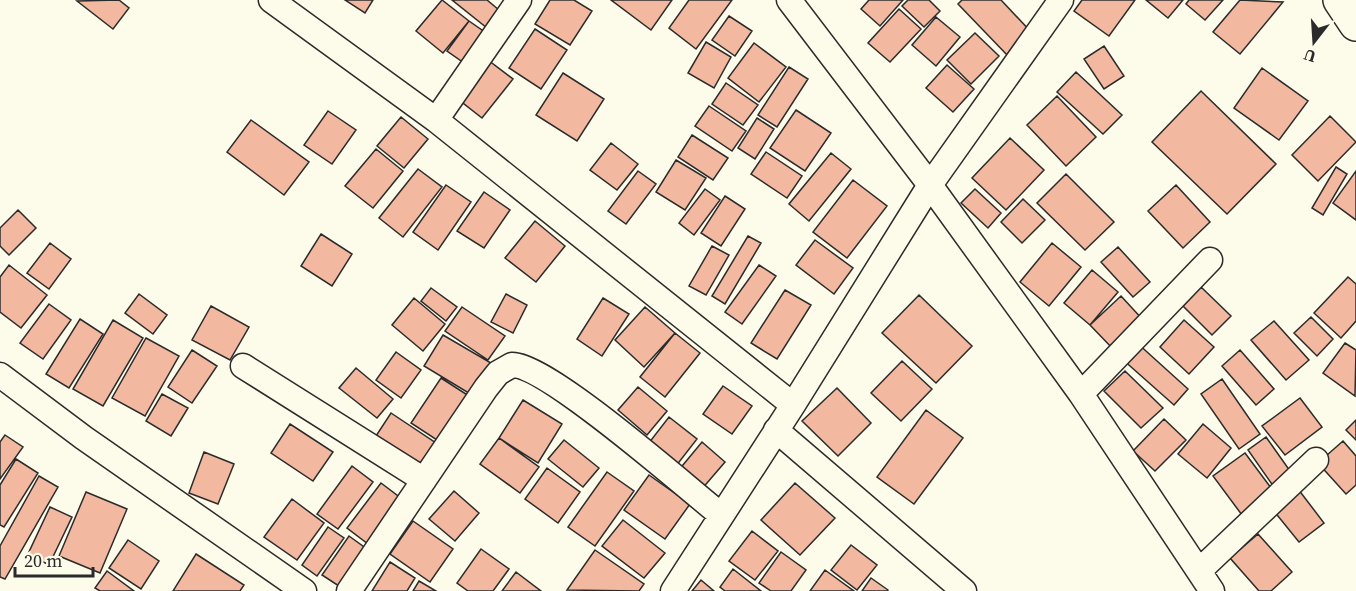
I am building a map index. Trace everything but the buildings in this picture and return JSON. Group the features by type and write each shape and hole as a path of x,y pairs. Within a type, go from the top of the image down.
{"highway":[{"path":"1340,0 1356,24"}],"street":[{"path":"272,0 436,120 793,405"},
{"path":"436,120 519,0"},
{"path":"789,0 930,185 1081,394 1212,591"},
{"path":"673,591 793,405 930,185 1061,0"},
{"path":"1081,394 1210,260"},
{"path":"349,591 486,388 498,373 515,364 533,370 559,385 721,516"},
{"path":"243,366 424,480"},
{"path":"0,375 167,497 304,591"},
{"path":"776,430 964,591"},
{"path":"1199,571 1316,460"}]}
